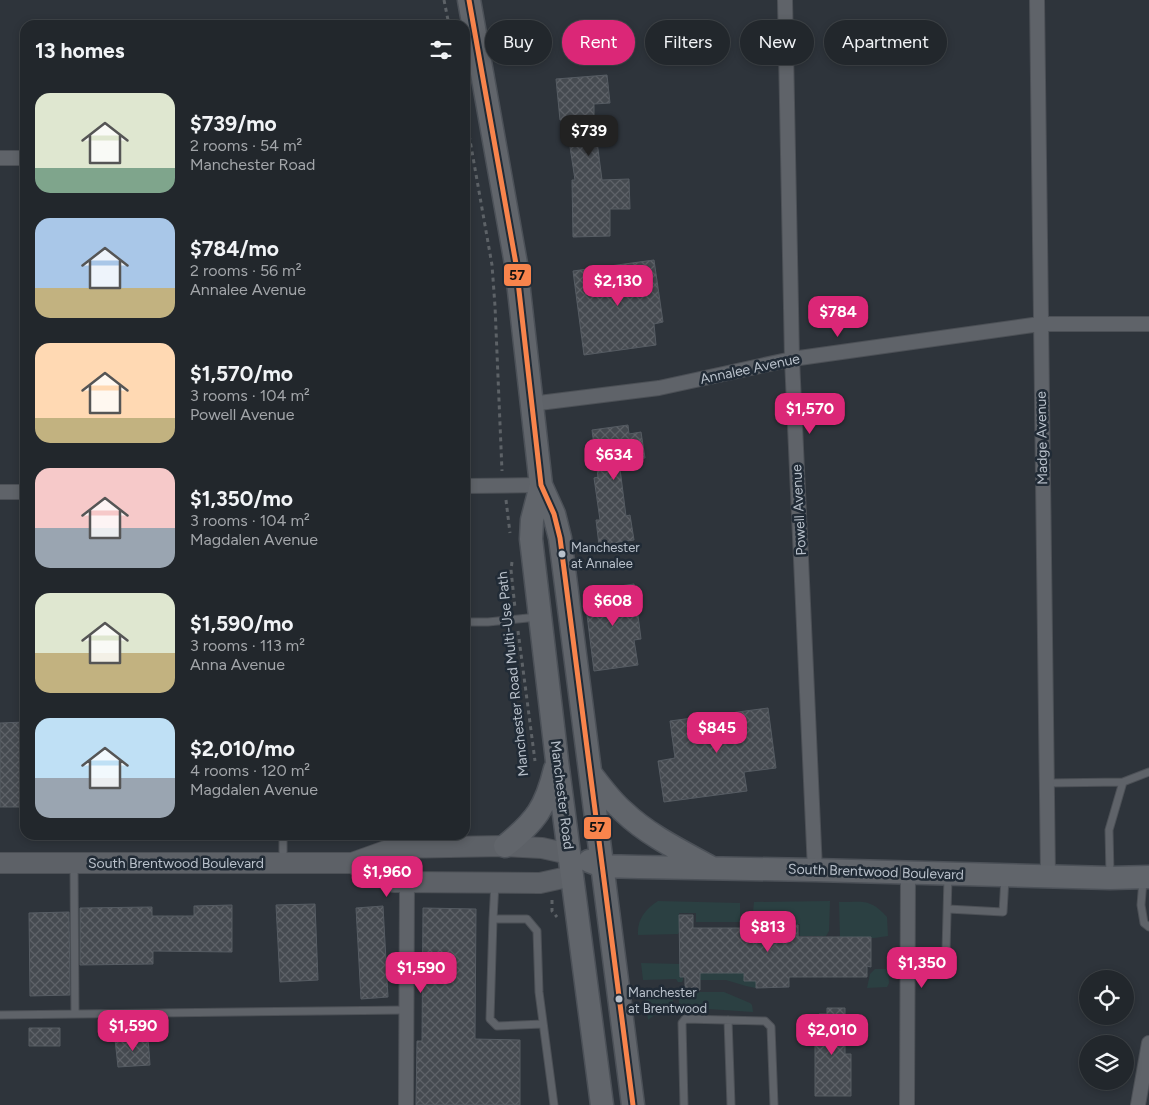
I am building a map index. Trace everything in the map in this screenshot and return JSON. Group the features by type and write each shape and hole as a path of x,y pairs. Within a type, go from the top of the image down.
{"main road":[{"name":"Manchester Road","path":"470,0 516,264 540,485 530,539 540,617 546,762 569,854 602,1105"},
{"name":"Manchester Road","path":"540,485 554,514 560,538 633,1105"},
{"path":"505,846 538,815 550,788 546,762"},
{"path":"590,773 612,800 632,819 713,869"},
{"name":"South Brentwood Boulevard","path":"0,863 352,863 394,848 505,846 542,848 569,854 602,866 1146,878"},
{"name":"South Brentwood Boulevard","path":"352,863 394,882 540,883 572,876 602,866"}],"street":[{"name":"Powell Avenue","path":"785,0 792,359 815,870"},
{"name":"Madge Avenue","path":"1037,0 1048,876"},
{"path":"0,158 20,158"},
{"name":"Annalee Avenue","path":"531,404 659,388 792,359 1040,324 1149,324"},
{"path":"470,486 540,485"},
{"path":"0,492 20,492"},
{"path":"908,874 908,1105"},
{"path":"406,1105 407,882"},
{"path":"1138,1105 1149,1043"}],"lane":[{"path":"470,622 540,617"},
{"path":"1047,783 1123,782 1149,772"},
{"path":"1110,878 1109,830 1123,782"},
{"path":"282,840 283,862"},
{"path":"74,864 75,1014"},
{"path":"946,950 948,874"},
{"path":"948,909 1003,912 1005,875"},
{"path":"1146,878 1141,905 1144,922 1149,927"},
{"path":"495,883 490,1020 498,1026 543,1024"},
{"path":"493,919 527,919 537,930 538,992 554,1105"},
{"path":"0,1015 406,1010"},
{"path":"684,1105 682,1024 684,1018 765,1021 771,1027 774,1105"},
{"path":"728,1020 731,1105"}],"path":[{"path":"444,0 448,20"},
{"path":"470,141 493,273 502,467"},
{"path":"506,501 510,534"},
{"name":"Manchester Road Multi-Use Path","path":"512,560 511,570 516,619 546,762"}],"green space":[{"path":"658,901 740,903 740,922 696,922 696,913 679,913 680,931 678,934 638,935 640,920 649,908"},
{"path":"830,901 829,931 826,936 800,936 800,924 785,924 785,914 779,914 778,912 753,912 754,902"},
{"path":"839,902 866,902 876,907 887,917 888,936 874,938 840,937"},
{"path":"641,963 680,964 680,977 683,977 683,980 678,982 676,979 643,980"},
{"path":"875,969 888,969 889,983 887,987 867,988 870,974"},
{"path":"700,973 744,973 744,981 756,981 756,988 726,980 700,980"},
{"path":"644,989 673,989 673,1006 664,1008 648,1020"},
{"path":"682,989 682,992 724,992 750,1003 753,1012 679,1007 679,994"}],"building":[{"path":"607,75 610,103 594,104 602,180 629,179 630,209 610,209 610,236 573,237 572,180 575,180 566,120 560,120 556,79"},
{"path":"654,260 663,322 654,324 656,345 584,355 573,271"},
{"path":"628,425 629,434 641,432 645,458 619,461 626,516 630,515 634,540 599,545 596,520 600,520 594,478 598,477 592,430"},
{"path":"634,584 641,639 634,640 638,665 594,671 584,591"},
{"path":"768,708 776,768 744,772 747,791 664,802 658,761 675,758 670,721"},
{"path":"20,722 20,807 0,807 0,723"},
{"path":"315,904 318,980 280,982 276,905"},
{"path":"232,905 232,952 153,951 153,964 80,965 80,908 152,907 152,916 194,916 194,906"},
{"path":"383,906 388,997 361,999 356,908"},
{"path":"423,908 476,909 475,1039 520,1040 520,1105 416,1105 417,1041 422,1041"},
{"path":"69,912 70,995 30,996 29,913"},
{"path":"679,915 693,915 693,928 754,928 755,916 783,916 783,926 798,925 798,937 871,937 871,967 867,966 867,977 789,977 789,987 756,988 756,981 744,981 744,973 700,973 700,990 685,990 685,977 680,977"},
{"path":"827,1008 845,1008 845,1054 851,1054 851,1096 815,1096 815,1034 819,1034 819,1014 827,1014"},
{"path":"29,1028 60,1028 60,1046 29,1046"},
{"path":"148,1037 150,1065 118,1067 115,1039"}],"transit line":[{"name":"57","path":"469,0 516,264 541,485 554,514 560,538 633,1105"}],"place":[{"name":"Manchester at Annalee","path":"562,554"},
{"name":"Manchester at Brentwood","path":"619,999"}]}
